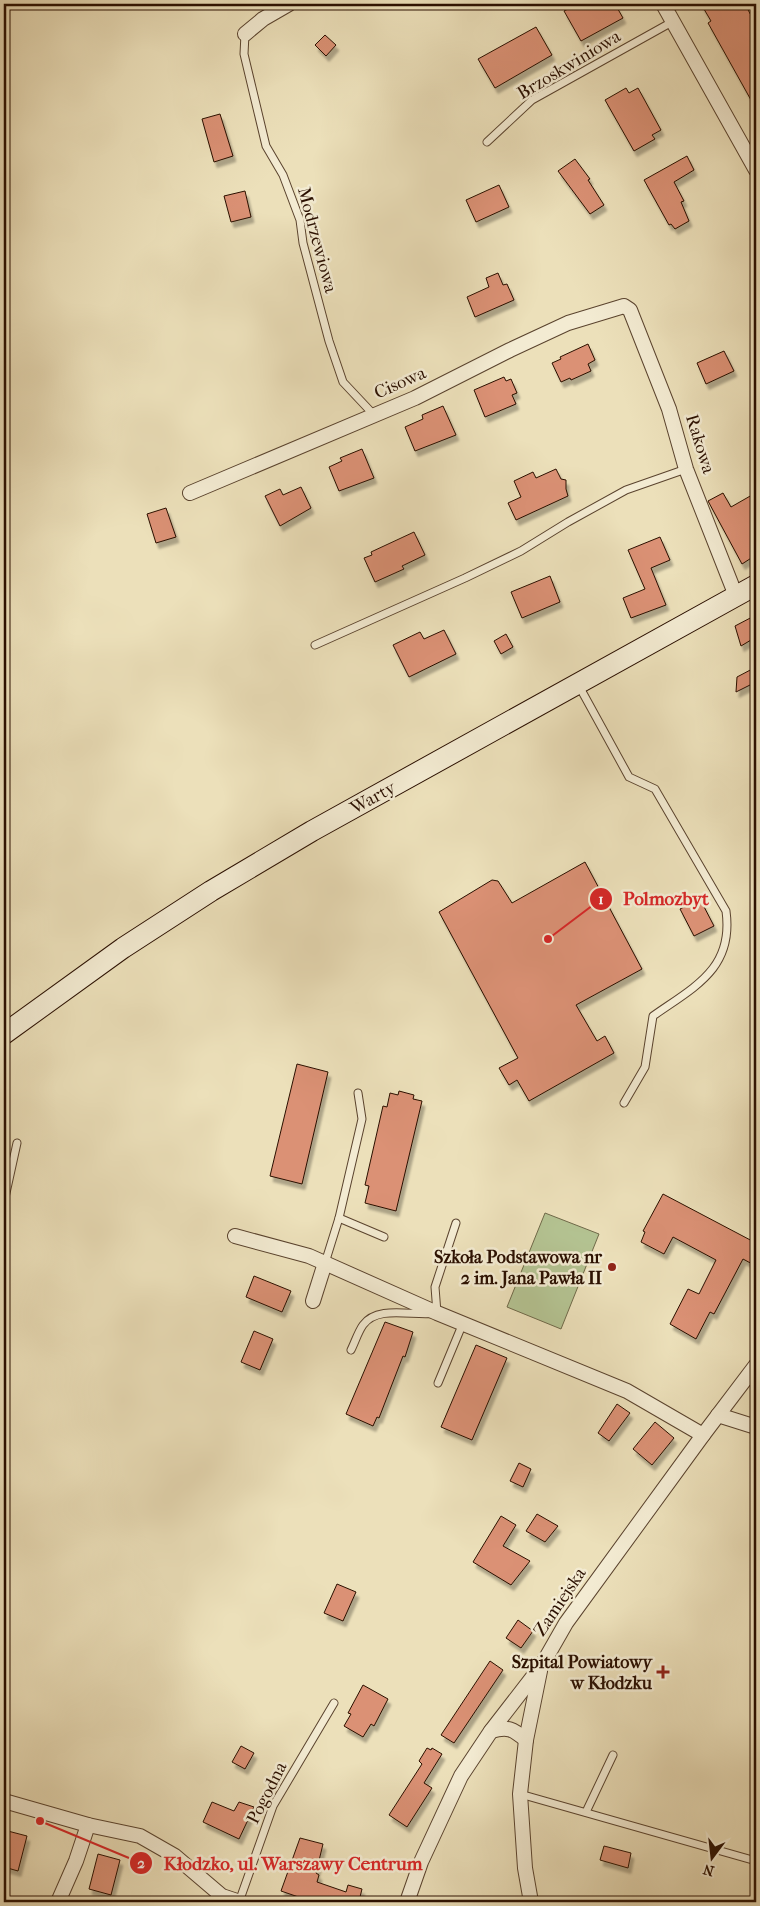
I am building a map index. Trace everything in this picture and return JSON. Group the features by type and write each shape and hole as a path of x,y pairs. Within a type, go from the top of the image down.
{"main road":[{"name":"Warty","path":"4,1034 122,948 211,891 312,831 756,585"}],"street":[{"path":"245,34 263,19 289,4"},
{"path":"663,4 756,170"},
{"name":"Cisowa","path":"190,493 415,398 568,323 624,306"},
{"name":"Rakowa","path":"624,306 630,310 635,320 653,366 669,409 686,469 736,596"},
{"path":"235,1236 309,1256 437,1313 627,1391 703,1435"},
{"path":"313,1301 325,1263"},
{"name":"Zamiejska","path":"407,1902 422,1862 461,1776 491,1730 542,1665 566,1623 703,1435 756,1366"},
{"path":"718,1415 756,1427"},
{"path":"531,1902 525,1868 520,1794 526,1740 542,1665"},
{"path":"491,1730 503,1727 515,1731 526,1740"},
{"path":"4,1801 88,1825 140,1836 176,1856 222,1896 240,1902"},
{"path":"58,1902 76,1861 88,1825"}],"lane":[{"name":"Brzoskwiniowa","path":"487,142 532,100 672,22"},
{"name":"Modrzewiowa","path":"245,34 244,54 266,146 283,175 300,220 303,243 343,382 374,415"},
{"path":"315,645 521,551 626,490 686,469"},
{"path":"578,684 629,777 655,789 726,911 728,928 726,943 715,967 690,990 653,1016 645,1067 624,1103"},
{"path":"325,1263 339,1218 362,1119 358,1093"},
{"path":"4,1202 17,1143"},
{"path":"339,1218 384,1237"},
{"path":"351,1350 363,1324 377,1315 395,1313 426,1315 437,1313 435,1287 456,1223"},
{"path":"438,1383 463,1323"},
{"name":"Pogodna","path":"240,1902 273,1806 334,1703"},
{"path":"586,1812 613,1755"},
{"path":"520,1794 756,1861"}],"green space":[{"path":"545,1213 599,1234 561,1329 507,1307"}],"building":[{"path":"578,4 615,4 623,18 581,41 564,11"},
{"path":"701,4 745,4 756,25 756,109 708,23 711,21"},
{"path":"536,27 552,55 495,88 478,59"},
{"path":"325,35 336,45 326,56 315,45"},
{"path":"626,88 629,93 638,88 661,130 652,135 655,139 634,151 605,100"},
{"path":"220,114 233,156 214,162 202,119"},
{"path":"687,156 694,170 674,182 684,201 681,202 689,221 675,229 671,224 669,225 644,180"},
{"path":"575,159 590,179 588,180 604,205 590,214 558,171"},
{"path":"499,185 509,207 476,222 466,200"},
{"path":"245,191 251,217 231,222 224,196"},
{"path":"498,273 503,285 507,284 514,300 475,317 467,297 489,287 486,278"},
{"path":"588,344 595,360 588,364 591,371 571,380 570,378 561,382 552,363 561,359 560,357"},
{"path":"724,351 734,371 706,384 697,363"},
{"path":"504,377 506,381 511,379 517,393 512,395 516,404 485,417 474,390"},
{"path":"443,406 456,435 415,451 405,427 423,419 422,415"},
{"path":"362,449 374,478 339,491 329,467 342,461 340,458"},
{"path":"556,469 561,479 566,480 568,496 516,520 508,503 521,497 514,481 533,472 536,478"},
{"path":"301,487 311,508 280,526 265,496 280,489 283,495"},
{"path":"723,493 731,507 752,495 756,503 756,555 742,564 708,501"},
{"path":"166,508 176,537 156,543 147,514"},
{"path":"414,532 425,555 402,566 404,569 375,582 364,558 372,555 371,552"},
{"path":"660,537 670,560 651,568 666,605 631,618 623,598 645,589 628,550"},
{"path":"550,576 560,602 522,618 511,592"},
{"path":"756,615 756,637 741,646 735,626"},
{"path":"444,630 456,654 409,677 393,645 420,632 424,639"},
{"path":"506,634 513,647 501,654 494,641"},
{"path":"756,667 756,682 736,692 737,677"},
{"path":"585,862 642,969 576,1005 597,1041 605,1036 614,1053 529,1101 517,1080 509,1085 499,1068 518,1058 439,912 492,880 498,881 512,903"},
{"path":"700,899 714,926 694,936 680,909"},
{"path":"297,1064 328,1072 302,1184 270,1176"},
{"path":"399,1091 414,1095 413,1099 422,1101 396,1211 365,1203 369,1186 365,1185 383,1106 387,1107 390,1093 398,1095"},
{"path":"663,1194 756,1243 756,1266 743,1259 714,1314 710,1312 696,1339 670,1324 688,1289 699,1294 716,1260 673,1237 664,1254 641,1242 645,1232 643,1231"},
{"path":"254,1276 291,1291 282,1312 246,1297"},
{"path":"385,1322 413,1332 405,1357 403,1356 379,1418 377,1417 373,1426 346,1414"},
{"path":"254,1331 273,1339 260,1370 241,1362"},
{"path":"476,1345 507,1358 472,1440 441,1427"},
{"path":"617,1404 630,1413 609,1441 598,1433"},
{"path":"655,1422 674,1438 652,1465 633,1449"},
{"path":"519,1463 531,1469 523,1487 510,1481"},
{"path":"537,1514 558,1526 545,1542 526,1531"},
{"path":"501,1516 516,1525 503,1546 530,1561 511,1585 473,1562"},
{"path":"337,1584 356,1592 343,1621 324,1613"},
{"path":"518,1620 533,1631 521,1648 506,1638"},
{"path":"490,1661 503,1670 454,1743 441,1735"},
{"path":"363,1685 388,1699 374,1726 371,1724 363,1737 344,1726 351,1714 348,1713"},
{"path":"241,1746 254,1753 245,1769 232,1762"},
{"path":"427,1748 431,1750 432,1748 442,1754 424,1783 432,1788 407,1827 389,1815 422,1764 419,1761"},
{"path":"212,1802 234,1811 239,1802 254,1807 239,1839 203,1822"},
{"path":"4,1830 27,1836 18,1871 4,1867"},
{"path":"300,1838 323,1844 316,1873 319,1875 317,1882 346,1892 348,1885 362,1889 360,1897 369,1900 368,1902 313,1902 281,1891"},
{"path":"604,1846 631,1853 628,1868 600,1860"},
{"path":"98,1854 120,1860 111,1895 89,1889"}],"place":[{"name":"Polmozbyt","path":"548,939"},
{"name":"Szkoła Podstawowa nr 2 im. Jana Pawła II","path":"612,1267"},
{"name":"Szpital Powiatowy w Kłodzku","path":"663,1672"},
{"name":"Kłodzko, ul. Warszawy Centrum","path":"40,1821"}]}
